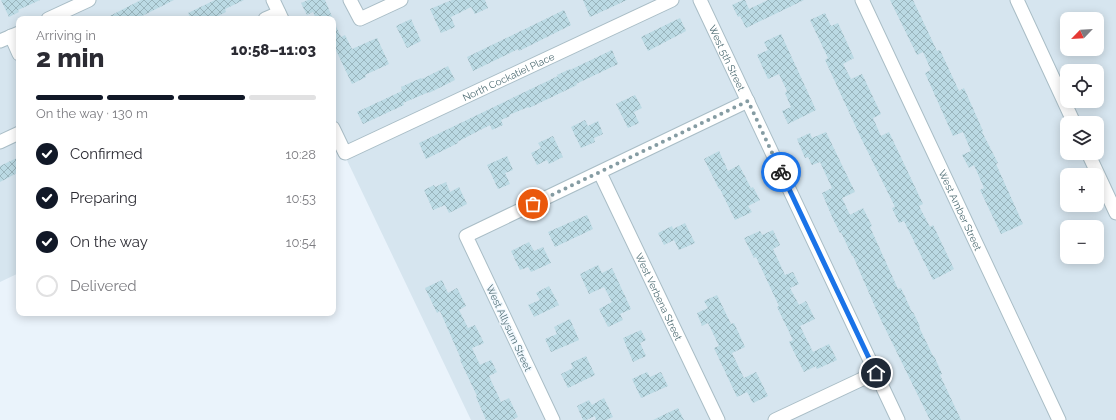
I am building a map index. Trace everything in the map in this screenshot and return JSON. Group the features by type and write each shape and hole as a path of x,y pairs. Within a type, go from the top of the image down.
{"street":[{"path":"54,16 89,0"},
{"path":"273,0 280,16"},
{"path":"350,0 360,20 401,0"},
{"name":"North Cockatiel Place","path":"336,134 345,153 672,0"},
{"name":"West 5th Street","path":"700,0 898,420"},
{"name":"West Amber Street","path":"862,0 1059,420"},
{"path":"1017,0 1071,116"},
{"path":"10,37 16,48"},
{"path":"600,173 748,101"},
{"path":"0,142 16,134"},
{"path":"1091,160 1116,213"},
{"name":"West Allysum Street","path":"553,420 466,236 600,173"},
{"name":"West Verbena Street","path":"600,173 718,420"},
{"path":"775,420 876,373"}],"shaded area":[{"path":"0,0 1116,0 1116,420 471,420 336,137 336,16 16,16 16,274 0,282"}],"building":[{"path":"1,0 40,0 18,10 19,12 9,17"},
{"path":"141,0 174,0 142,16 110,16"},
{"path":"215,0 244,0 225,9 226,12 218,16 190,16 188,13"},
{"path":"308,0 325,0 332,16 315,16 313,12 307,15 301,3"},
{"path":"452,0 485,0 488,8 475,14 471,7 451,17 455,27 441,33 430,9"},
{"path":"583,0 627,0 590,17"},
{"path":"745,0 749,9 768,0 804,0 746,28 732,5"},
{"path":"890,0 913,0 937,51 940,50 959,91 964,88 983,131 982,132 998,163 996,164 1023,224 1001,234 980,190 984,188 974,165 969,168 962,155 971,151 963,132 953,136 925,73 931,70 923,52 917,55"},
{"path":"564,10 571,25 519,51 518,49 473,71 467,57"},
{"path":"825,13 831,26 838,23 854,58 843,64 851,79 862,74 881,114 873,118 881,136 889,132 923,204 919,206 930,227 933,225 954,269 933,280 904,221 899,223 892,208 895,207 825,60 828,58 810,20"},
{"path":"680,18 686,31 648,51 641,37"},
{"path":"411,19 421,41 407,48 396,26"},
{"path":"336,26 341,37 345,35 352,49 377,38 389,64 365,75 366,77 352,84 336,50"},
{"path":"781,34 816,110 788,124 782,111 791,107 785,93 787,91 779,74 768,79 757,55 768,50 764,42"},
{"path":"612,50 618,64 529,108 528,107 509,115 510,116 501,120 503,125 492,130 490,125 426,159 419,143 558,76 557,75"},
{"path":"448,66 455,80 429,93 403,103 404,105 363,124 357,112 402,91 401,87 421,78 422,79"},
{"path":"635,95 642,108 634,112 639,123 628,128 616,104"},
{"path":"585,120 588,126 598,121 603,134 594,138 595,142 581,148 571,127"},
{"path":"826,132 855,192 842,198 850,215 863,208 898,289 901,288 934,356 942,374 940,375 961,420 930,420 879,316 853,256 833,219 822,193 832,188 820,162 812,165 808,157 805,158 797,139 810,133 812,138"},
{"path":"553,136 563,157 549,164 547,160 537,165 531,153 541,148 538,143"},
{"path":"719,151 728,171 739,165 751,188 753,187 760,200 748,206 752,212 735,220 704,159"},
{"path":"507,156 513,170 505,173 510,184 498,189 487,165"},
{"path":"16,158 16,174 0,182 0,166"},
{"path":"446,182 450,192 459,187 467,204 449,213 445,205 433,210 424,190 434,185 435,187"},
{"path":"587,215 593,229 555,247 548,232"},
{"path":"685,223 695,243 679,250 674,240 664,245 658,233 672,226 673,229"},
{"path":"773,230 780,245 773,249 785,275 793,272 799,284 790,288 799,305 806,301 815,319 800,326 813,352 829,344 837,360 817,369 816,366 804,372 789,342 793,340 777,307 779,306 756,257 754,258 744,238 760,231 762,235"},
{"path":"529,242 534,251 543,247 551,263 531,272 528,267 520,270 511,251"},
{"path":"598,265 602,273 612,268 631,309 620,314 623,320 608,327 599,309 612,302 604,287 589,294 580,274"},
{"path":"442,280 448,293 457,288 466,306 459,310 468,328 475,325 484,343 472,348 480,365 491,360 497,372 489,376 501,402 509,398 518,417 512,420 486,420 440,311 437,313 425,288"},
{"path":"549,286 559,305 534,317 528,305 540,300 536,293"},
{"path":"717,295 731,324 734,323 745,347 732,353 744,378 756,372 768,396 753,403 747,392 737,397 714,348 719,346 708,323 702,326 697,313 708,308 704,301"},
{"path":"570,319 579,340 551,352 545,339 557,334 554,327"},
{"path":"641,330 646,340 640,343 646,356 633,362 623,338"},
{"path":"586,356 595,375 568,388 561,374 573,368 571,363"},
{"path":"647,372 650,377 661,372 668,386 641,398 632,379"},
{"path":"604,398 613,417 606,420 596,420 595,416 583,420 577,406 589,400 592,405"},
{"path":"678,408 684,420 653,420"}],"way so far":[{"path":"533,204 748,101 781,172"}],"route":[{"path":"781,172 876,373"}]}
